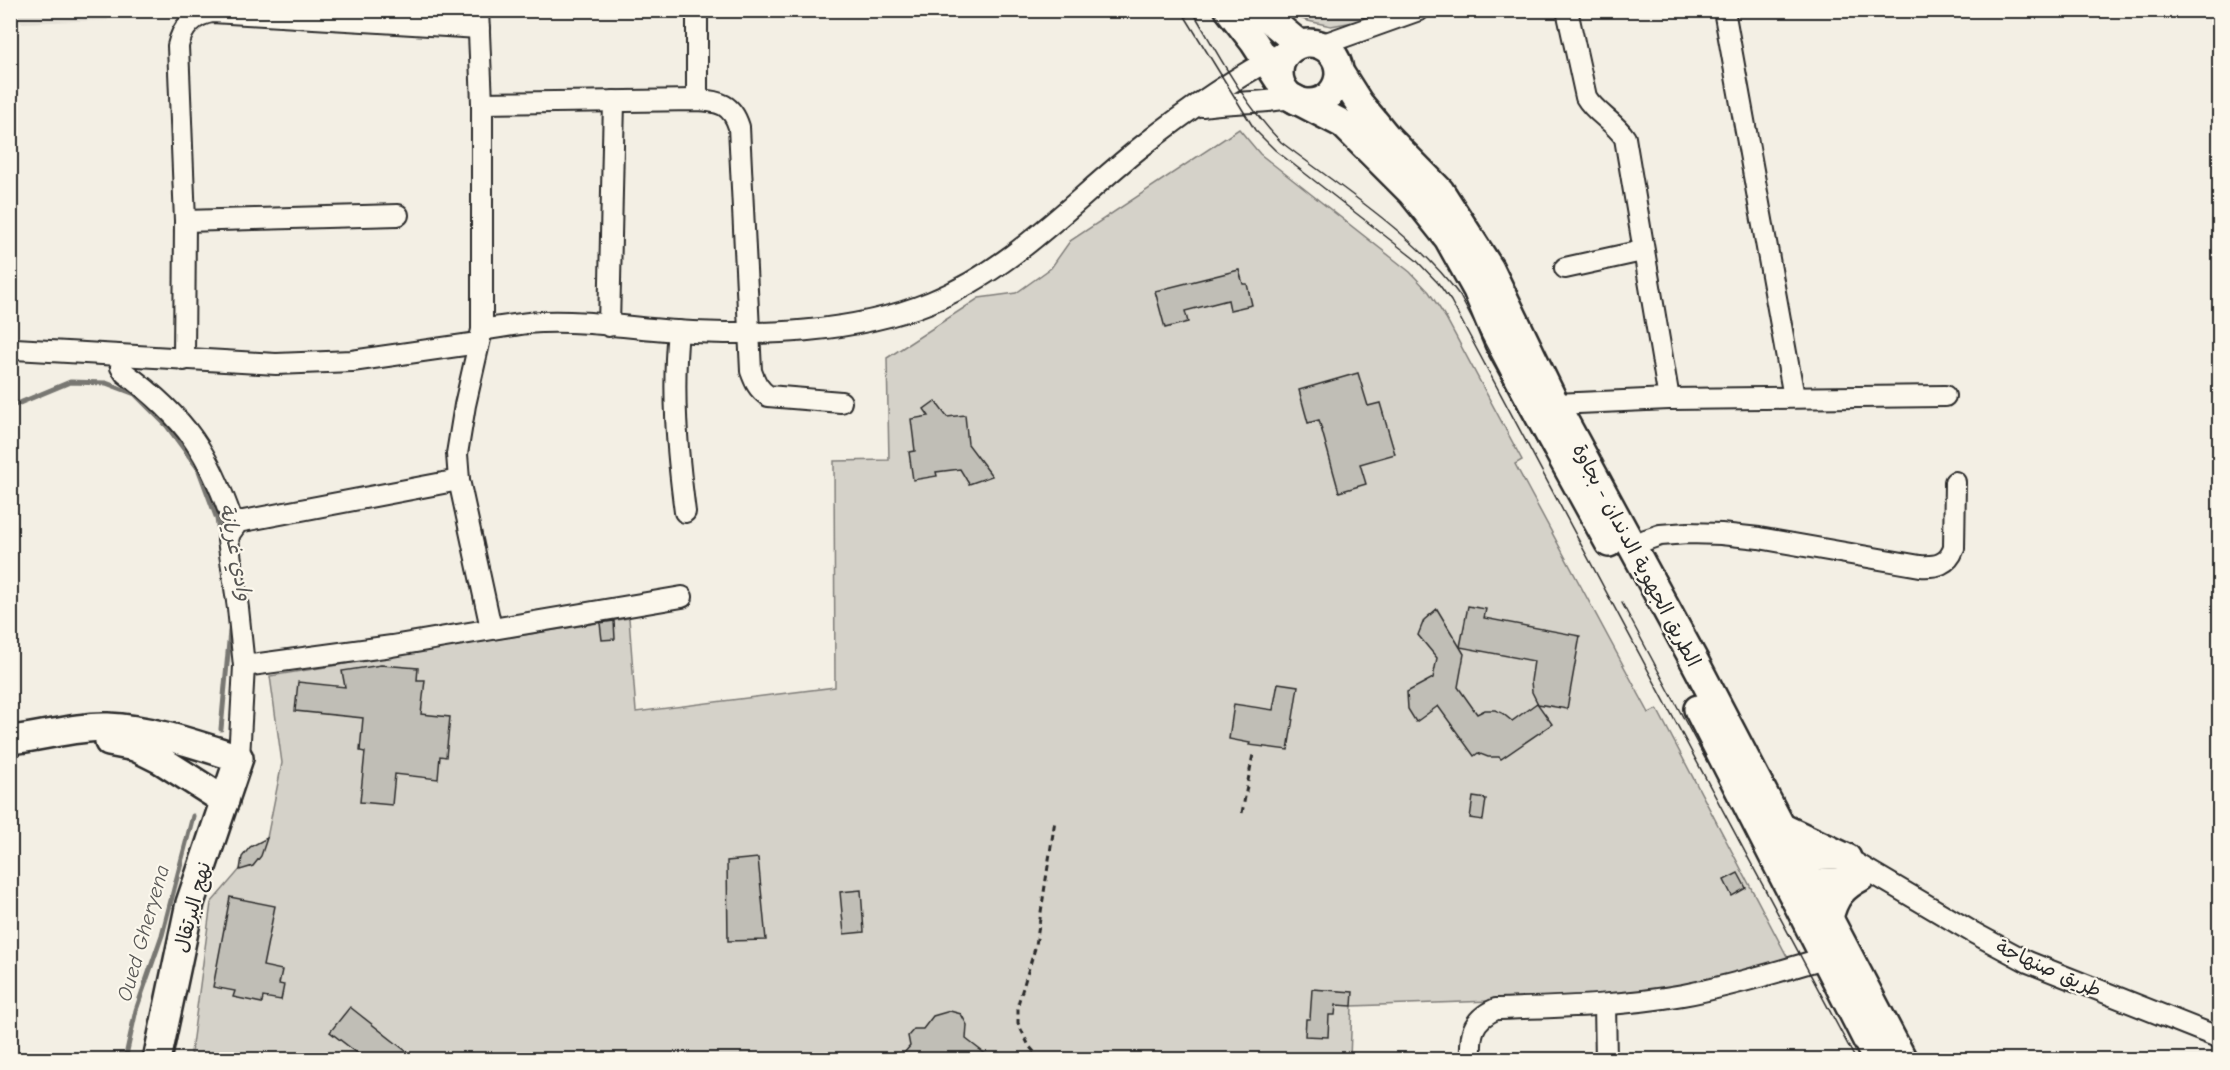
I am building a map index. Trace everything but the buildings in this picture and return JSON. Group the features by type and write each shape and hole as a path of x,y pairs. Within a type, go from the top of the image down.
{"main road":[{"name":"الطريق الجهوية الدندان - بجاوة","path":"1229,10 1254,42 1303,65 1359,103 1387,137 1440,191 1490,270 1546,408 1683,679 1795,878 1829,918 1903,1059"},
{"name":"الطريق الجهوية الدندان - بجاوة","path":"1258,10 1303,65 1343,124 1412,194 1448,238 1477,290 1499,342 1546,408 1632,545 1781,827 1795,878 1824,958 1877,1059"},
{"path":"13,740 56,731 107,727 176,738 239,758"},
{"path":"13,740 102,740 135,747 161,760 225,801"},
{"name":"نهج البرتقال","path":"157,1059 190,903 239,758"},
{"path":"1781,827 1865,872 1842,889 1832,905 1829,918"}],"street":[{"path":"697,10 697,100"},
{"path":"15,349 276,364 352,361 480,337 541,322 750,333 826,328 866,321 929,303 963,288 1020,248 1142,146 1196,107 1338,51 1350,34 1419,10"},
{"path":"1567,10 1586,97 1590,104 1619,129 1625,138 1642,251 1669,399"},
{"path":"1724,10 1794,397"},
{"path":"184,360 185,221 178,46 185,27 202,13 224,12 478,19 482,102 480,337 457,454 459,480 491,628"},
{"path":"1196,107 1236,103 1262,104 1303,65"},
{"path":"482,102 697,100 716,101 725,106 736,119 739,127 751,371 760,390 768,396 841,402"},
{"path":"609,326 614,101"},
{"path":"185,221 398,215"},
{"path":"1565,268 1642,251"},
{"path":"678,331 674,387 678,465 685,512"},
{"path":"124,356 121,367 125,373 174,414 199,446 215,476 234,526"},
{"path":"1546,408 1669,399 1945,396"},
{"path":"239,758 244,666 228,540 234,526 238,522 459,480"},
{"path":"1632,545 1659,535 1721,534 1759,538 1920,566 1939,566 1951,556 1954,548 1955,482"},
{"path":"244,666 392,646 682,597"},
{"path":"1795,878 1836,877 1865,872"},
{"name":"طريق صنهاجة","path":"1865,872 2028,962 2220,1038"},
{"path":"1471,1059 1470,1036 1474,1027 1486,1014 1496,1009 1605,1005 1681,995 1723,987 1824,958"},
{"path":"1605,1005 1606,1059"}],"path":[{"path":"1242,813 1254,754"},
{"path":"1041,1059 1029,1046 1018,1023 1018,1004 1036,945 1055,820"}],"shaded area":[{"path":"11,10 108,11 108,20 22,23 11,15"},
{"path":"1282,11 1375,11 1376,18 1331,26 1308,21"},
{"path":"1239,129 1260,154 1410,272 1429,292 1446,318 1522,460 1515,464 1649,713 1657,709 1791,964 1685,987 1550,999 1352,1006 1350,1059 190,1060 211,903 267,838 282,763 270,676 629,618 636,712 835,687 834,461 889,460 887,358 979,298 1016,293 1051,268 1070,241"}],"waterway":[{"name":"وادي غريانة","path":"10,407 70,382 106,383 135,394 167,426 198,468 217,519 220,539"},
{"name":"وادي غريانة","path":"221,729 231,620"},
{"name":"Oued Gheryena","path":"125,1060 136,1010 162,935 193,816"}],"tram line":[{"path":"1181,10 1255,130 1275,150 1416,260 1451,301 1856,1060"},
{"path":"1192,10 1244,96 1281,142 1400,233 1422,253 1460,296 1543,455"},
{"path":"1622,603 1707,762"}]}
